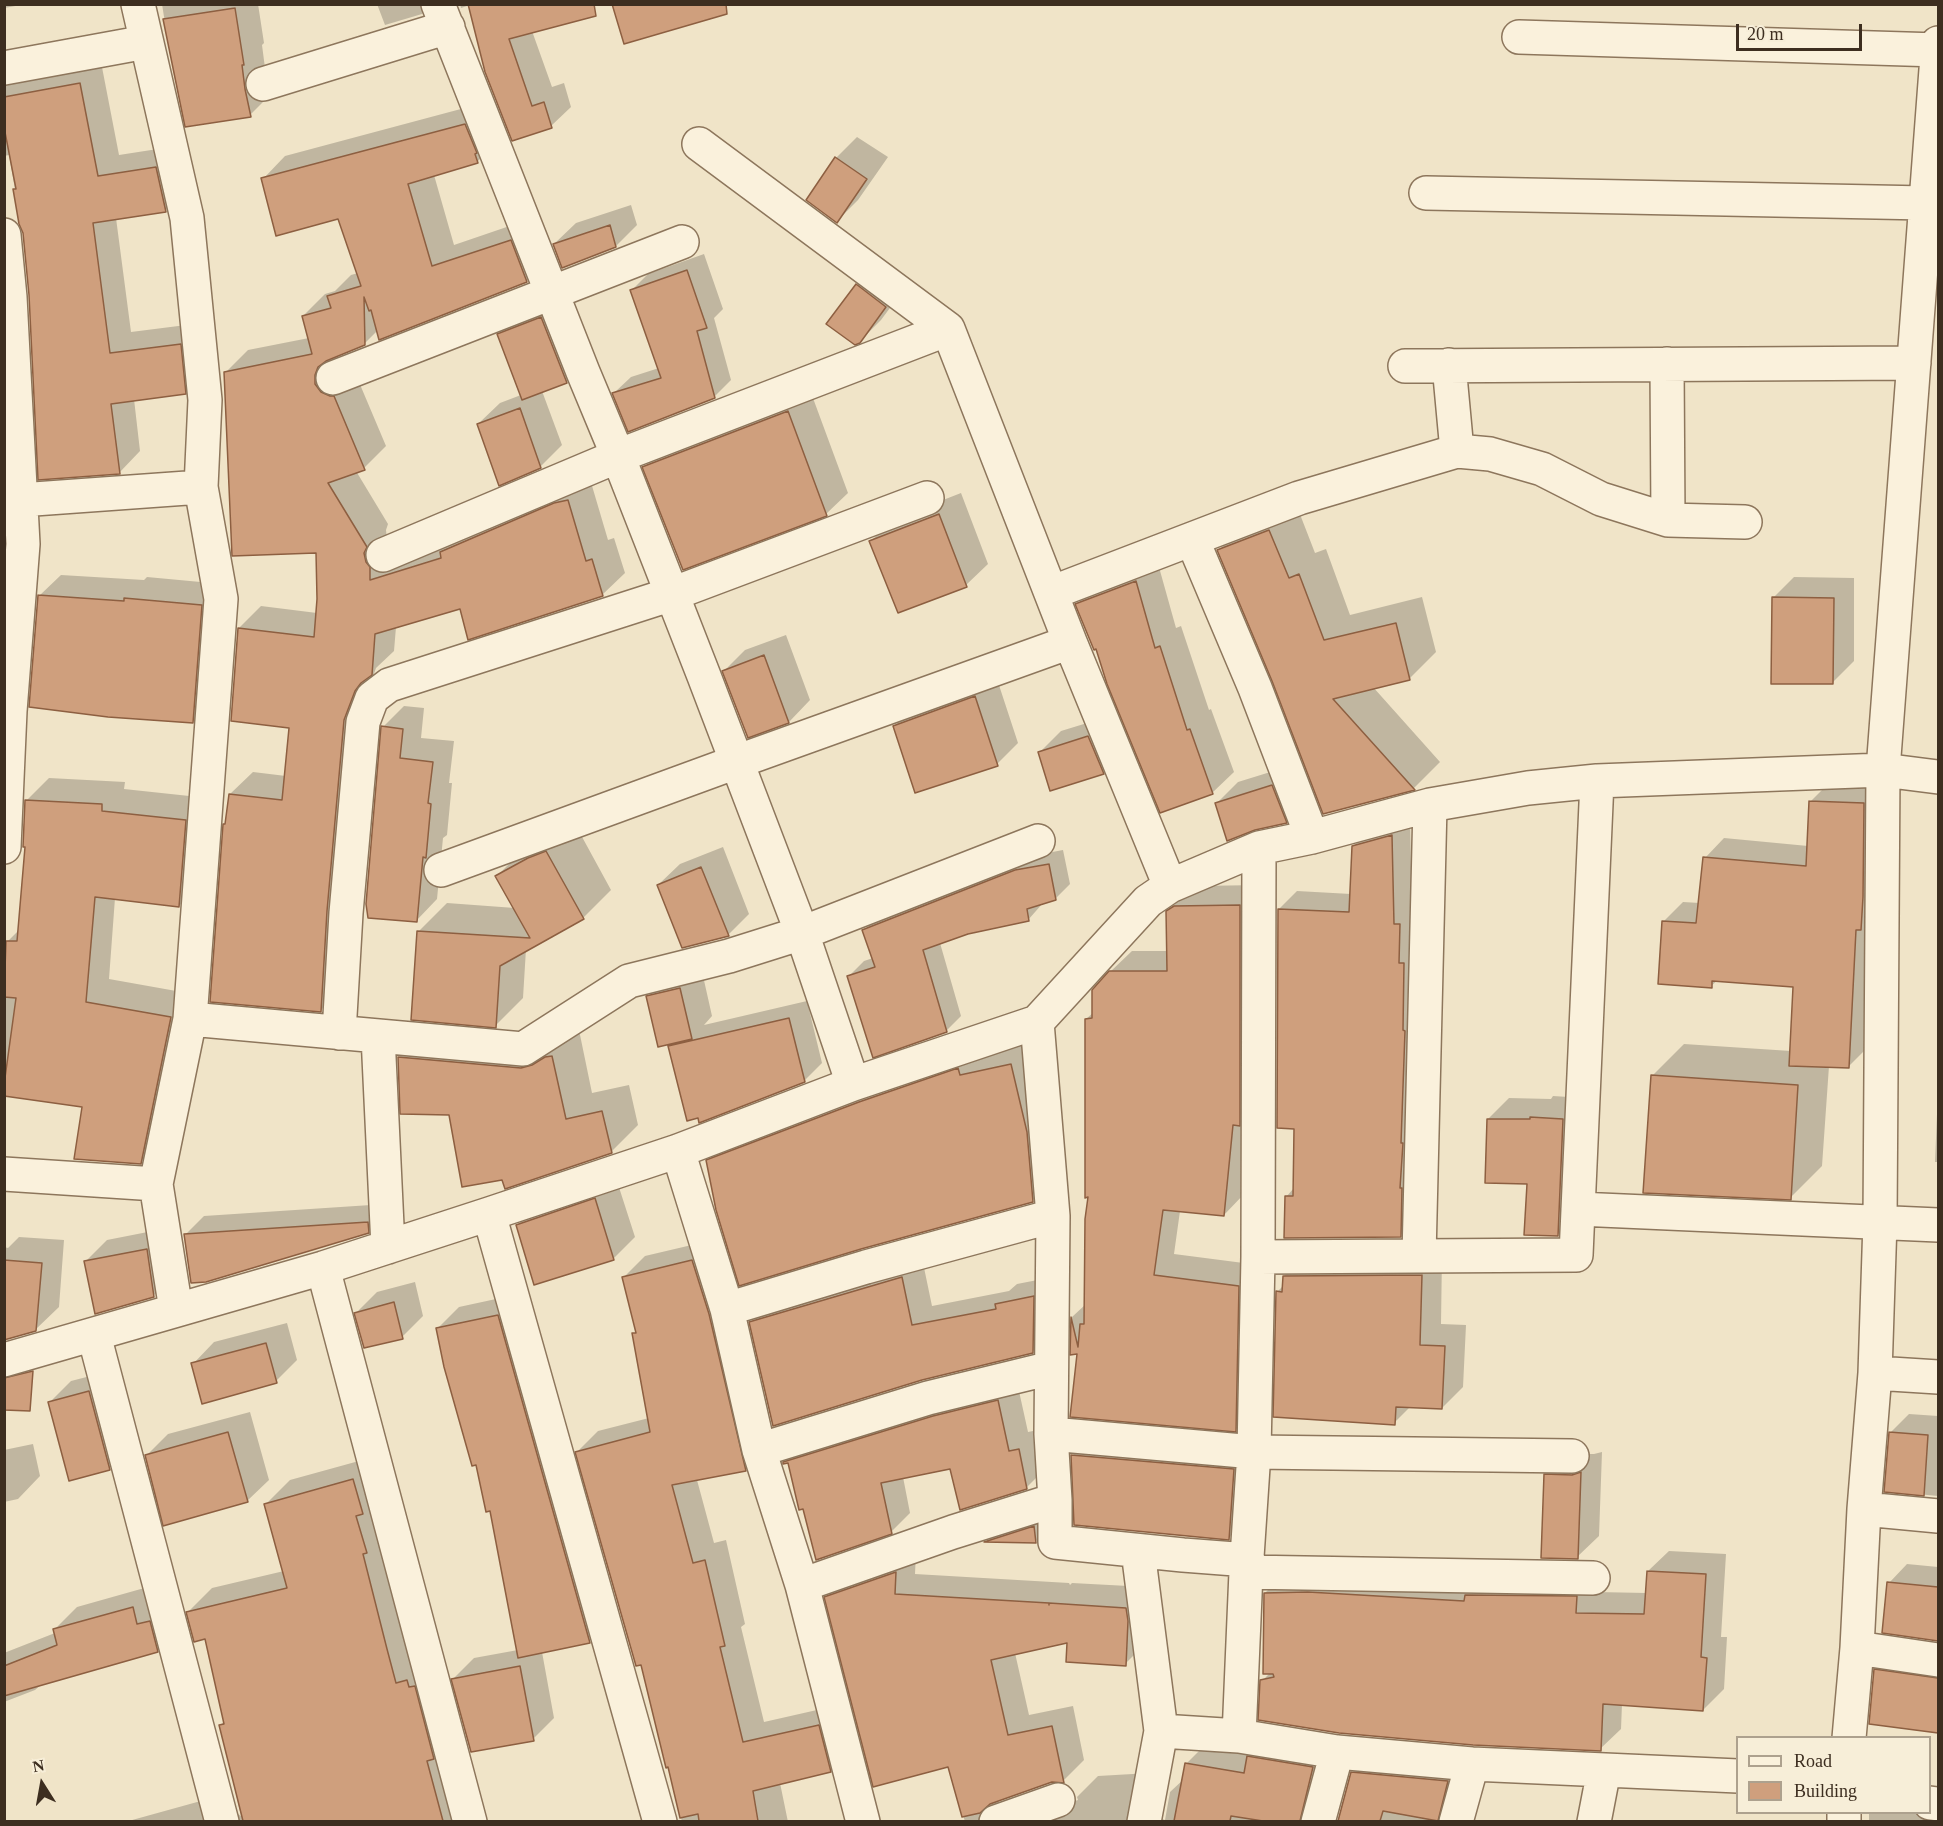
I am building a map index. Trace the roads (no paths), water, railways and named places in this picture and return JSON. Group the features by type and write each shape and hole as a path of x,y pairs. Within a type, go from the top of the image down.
{"street":[{"path":"138,4 187,218 205,400 201,487 221,599 190,1019 156,1184 176,1310"},
{"path":"263,84 443,16 672,594 802,933 853,1084"},
{"path":"1519,37 1938,50"},
{"path":"4,68 146,42"},
{"path":"1849,1736 1875,1373 1880,1222 1883,770 1938,43"},
{"path":"699,144 948,329 1070,642 1170,886"},
{"path":"1426,193 1926,203"},
{"path":"4,235 10,297 12,500 23,544 7,711 4,847"},
{"path":"333,378 682,242"},
{"path":"383,555 618,456 948,329"},
{"path":"1405,366 1914,363"},
{"path":"1667,364 1668,520"},
{"path":"1449,365 1457,451"},
{"path":"1051,593 1299,498 1457,451 1490,454 1542,469 1601,499 1668,520 1745,522"},
{"path":"12,500 201,487"},
{"path":"339,1033 346,913 363,722 372,698 389,685 672,594 927,498"},
{"path":"1192,539 1255,688 1312,837"},
{"path":"441,870 1070,642"},
{"path":"4,1360 323,1268 489,1214 678,1151 853,1084 1037,1022 1148,901 1170,886 1259,848 1312,837 1430,805 1528,788 1597,781 1883,770 1938,777"},
{"path":"1258,1257 1576,1255 1597,781"},
{"path":"1419,1256 1430,805"},
{"path":"190,1019 523,1049 629,981 729,956 802,933 1038,841"},
{"path":"1239,1736 1254,1452 1258,1257 1259,848"},
{"path":"1037,1022 1053,1216 1051,1434 1055,1542 1247,1566 1593,1578"},
{"path":"378,1036 388,1247"},
{"path":"678,1151 727,1309 759,1450 802,1585 862,1821"},
{"path":"4,1174 156,1184"},
{"path":"1578,1209 1938,1225"},
{"path":"489,1214 660,1821"},
{"path":"727,1309 866,1267 1053,1216"},
{"path":"323,1268 470,1821"},
{"path":"94,1335 222,1821"},
{"path":"759,1450 928,1398 1051,1368"},
{"path":"1875,1373 1938,1377"},
{"path":"1051,1434 1254,1452 1572,1455"},
{"path":"802,1585 953,1532 1055,1500"},
{"path":"1864,1509 1938,1516"},
{"path":"1138,1551 1161,1731 1144,1821"},
{"path":"1857,1648 1938,1660"},
{"path":"1161,1731 1239,1736 1337,1752 1472,1764 1736,1776"},
{"path":"1318,1821 1337,1752"},
{"path":"1456,1821 1472,1764"},
{"path":"1594,1821 1604,1770"},
{"path":"996,1821 1058,1800"}]}
